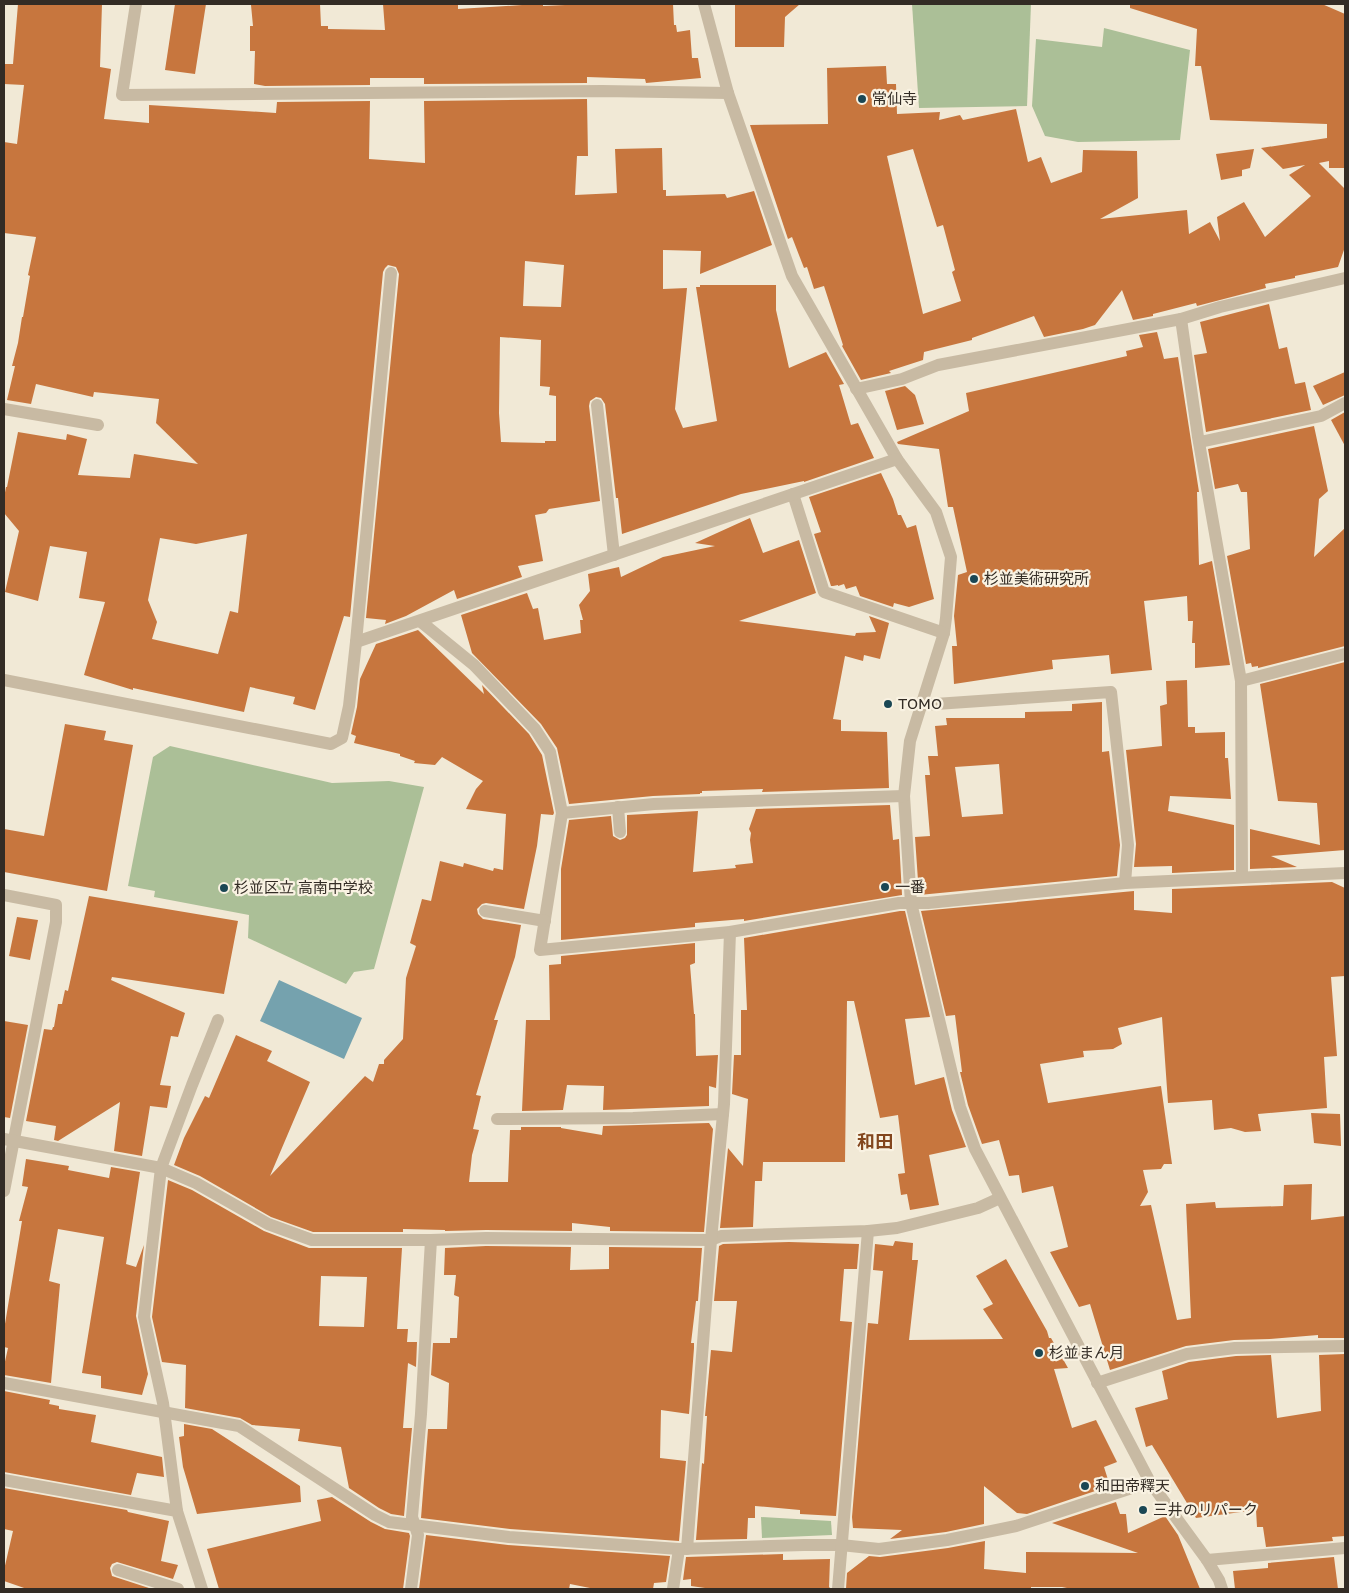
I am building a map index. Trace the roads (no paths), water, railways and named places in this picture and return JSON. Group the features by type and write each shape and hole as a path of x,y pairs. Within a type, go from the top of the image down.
{"street":[{"path":"136,4 122,95 602,91 728,93"},
{"path":"704,4 728,93 792,276 897,459 936,512 951,557 944,633 910,741 904,796 911,903 960,1106 975,1149 1150,1482 1207,1560 1222,1589"},
{"path":"4,680 331,744 342,738 349,706 356,642 391,273"},
{"path":"856,389 902,379 938,365 1181,319 1230,305 1345,278"},
{"path":"1181,319 1241,681 1242,878"},
{"path":"1200,442 1321,416 1345,403"},
{"path":"597,405 614,555"},
{"path":"4,409 98,425"},
{"path":"356,642 897,459"},
{"path":"793,494 824,592 944,633"},
{"path":"420,621 474,665 536,729 550,752 562,812 540,950 730,932 898,904 928,903 1125,883 1345,873"},
{"path":"1241,681 1345,654"},
{"path":"921,705 1111,692 1128,845 1125,883"},
{"path":"562,812 654,804 904,796"},
{"path":"618,807 620,832"},
{"path":"4,895 56,906 56,922 8,1140 4,1191"},
{"path":"485,911 545,921"},
{"path":"674,1589 683,1549 723,1114 730,932"},
{"path":"202,1589 178,1511 164,1403 144,1318 161,1168 218,1020"},
{"path":"497,1119 632,1118 723,1114"},
{"path":"8,1140 161,1168 196,1183 268,1224 312,1240 496,1238 711,1240 721,1236 868,1231 897,1228 978,1208 1000,1198"},
{"path":"838,1589 868,1231"},
{"path":"411,1589 418,1535 412,1517 421,1414 431,1240"},
{"path":"1097,1383 1187,1354 1235,1348 1345,1346"},
{"path":"4,1383 239,1426 375,1515 389,1522 508,1537 683,1549 804,1545 841,1545 879,1549 947,1540 1016,1526 1150,1482"},
{"path":"4,1480 178,1511"},
{"path":"1207,1560 1345,1548"},
{"path":"118,1570 178,1589"}],"water":[{"path":"279,980 362,1018 344,1059 260,1021"}],"place":[{"name":"常仙寺","path":"862,99"},
{"name":"杉並美術研究所","path":"974,579"},
{"name":"TOMO","path":"888,704"},
{"name":"一番","path":"885,887"},
{"name":"杉並区立 高南中学校","path":"224,888"},
{"name":"杉並まん月","path":"1039,1353"},
{"name":"和田帝釋天","path":"1085,1486"},
{"name":"三井のリパーク","path":"1143,1510"}],"district":[{"name":"和田","path":"875,1142"}]}
